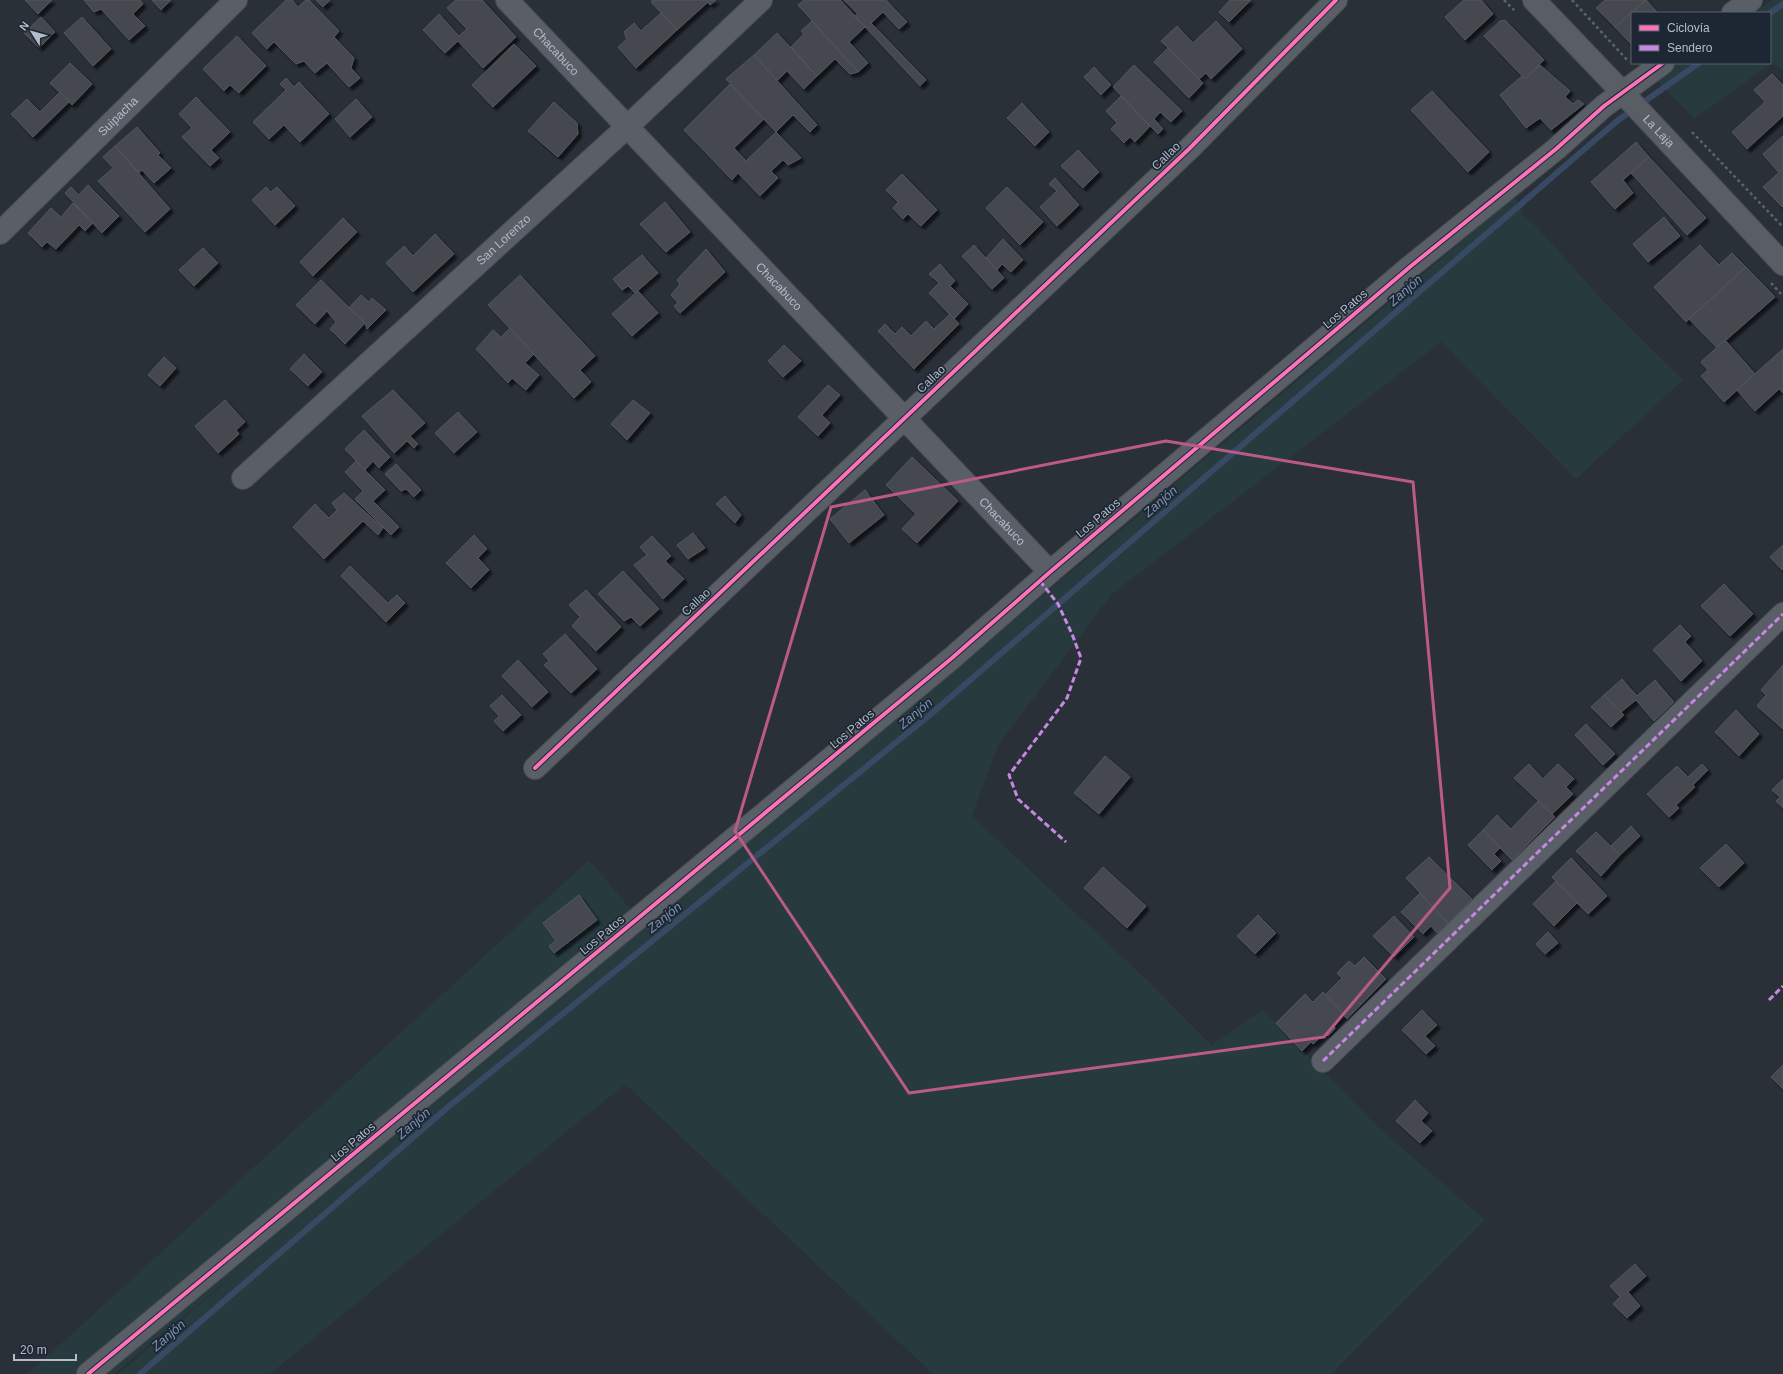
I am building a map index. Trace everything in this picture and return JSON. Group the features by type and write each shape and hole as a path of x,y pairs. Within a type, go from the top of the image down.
{"main road":[{"name":"La Laja","path":"1534,0 1656,127 1783,264"}],"street":[{"name":"Suipacha","path":"0,233 236,0"},
{"name":"Chacabuco","path":"507,0 1050,572"},
{"name":"San Lorenzo","path":"243,478 761,0"},
{"name":"Callao","path":"535,768 1189,149 1336,0"},
{"path":"1734,12 1751,0"},
{"name":"Los Patos","path":"88,1374 946,664 1050,572 1411,266 1556,149 1604,106 1662,64"},
{"path":"1323,1061 1783,614"}],"path":[{"path":"1572,0 1643,78"},
{"path":"1687,127 1783,227"}],"highlighted area":[{"path":"1166,441 1413,482 1450,888 1324,1037 909,1093 735,831 831,507"}],"green space":[{"path":"1772,0 1783,0 1783,71 1771,64 1771,12 1755,12"},
{"path":"1672,64 1771,64 1694,119 1653,76"},
{"path":"1515,196 1523,216 1537,227 1603,301 1683,380 1576,479 1441,342 1112,594 998,745 972,816 1147,980 1211,1045 1263,1010 1378,1127 1485,1220 1331,1374 933,1374 625,1084 270,1374 118,1374 266,1248 114,1374 27,1374 589,860 635,914 644,928 1070,573"}],"building":[{"path":"25,0 52,0 38,14"},
{"path":"84,0 140,0 143,4 133,14 145,26 129,40 101,9 94,12"},
{"path":"152,0 171,0 161,10"},
{"path":"286,0 292,0 298,7 306,0 309,0 339,31 334,37 354,58 351,68 360,78 349,87 327,63 315,73 304,61 296,64 274,42 267,49 252,33"},
{"path":"316,0 330,0 323,7"},
{"path":"456,0 482,0 516,37 483,68 458,41 445,53 423,30 439,14 459,36 467,29 447,8"},
{"path":"653,0 716,0 710,5 708,2 677,30 651,2"},
{"path":"804,0 840,0 865,27 849,42 868,63 858,72 798,5"},
{"path":"844,0 886,0 907,22 899,29 883,12 871,23 926,80 920,86 855,16 858,14"},
{"path":"1230,0 1251,0 1229,22 1219,12"},
{"path":"1464,0 1481,0 1493,14 1465,40 1445,17"},
{"path":"1605,0 1646,0 1615,27 1596,8"},
{"path":"1646,0 1657,12 1632,12"},
{"path":"661,13 677,30 636,68 618,47 627,39 624,32 634,23 641,31"},
{"path":"1631,13 1631,44 1615,27"},
{"path":"41,17 55,32 39,48 24,33"},
{"path":"82,17 111,49 93,66 64,33"},
{"path":"1505,20 1544,60 1525,79 1484,36 1500,21"},
{"path":"812,21 858,72 850,74 835,59 817,76 791,47 804,34 801,31"},
{"path":"1216,21 1242,49 1211,79 1206,73 1199,79 1161,41 1177,26 1193,43"},
{"path":"777,33 817,76 804,89 787,71 777,81 754,55"},
{"path":"237,36 266,66 239,93 230,85 224,91 203,69"},
{"path":"514,44 536,66 493,107 472,85"},
{"path":"1167,49 1169,49 1203,83 1189,98 1154,62"},
{"path":"754,55 817,125 810,132 793,115 776,132 726,79"},
{"path":"70,63 92,84 72,105 50,83"},
{"path":"1134,65 1182,111 1171,122 1160,112 1154,119 1163,129 1158,134 1113,87"},
{"path":"1540,65 1570,91 1565,97 1573,104 1578,100 1584,104 1551,130 1540,118 1526,128 1500,95 1522,76 1525,79"},
{"path":"1094,67 1111,85 1101,95 1084,77"},
{"path":"1772,74 1783,85 1783,116 1747,149 1732,132 1765,102 1754,90"},
{"path":"286,78 294,87 299,82 329,114 300,142 284,125 269,139 253,122 286,90 280,84"},
{"path":"730,84 764,119 734,148 746,161 776,132 801,158 788,165 783,160 771,171 778,178 760,196 738,173 732,180 684,130"},
{"path":"1432,91 1489,152 1468,172 1411,110"},
{"path":"60,92 70,101 33,137 11,114 27,99 40,112"},
{"path":"1121,96 1150,126 1135,142 1130,137 1124,143 1111,129 1117,123 1106,111"},
{"path":"196,97 230,132 211,150 219,158 210,166 182,137 192,128 179,114"},
{"path":"356,99 372,117 350,137 335,119"},
{"path":"554,102 577,123 578,134 558,157 528,131"},
{"path":"1022,103 1049,132 1035,146 1007,118"},
{"path":"137,127 160,153 158,155 171,168 154,183 142,170 139,173 115,146"},
{"path":"1783,136 1783,169 1779,173 1763,154"},
{"path":"1636,142 1649,157 1623,180 1633,193 1615,209 1591,182"},
{"path":"115,146 170,209 145,232 98,181 113,168 103,157"},
{"path":"1078,150 1099,172 1083,188 1061,166"},
{"path":"1649,157 1706,218 1687,235 1631,173"},
{"path":"1783,169 1783,206 1782,207 1763,187"},
{"path":"902,174 937,210 921,226 908,214 903,219 893,208 898,202 886,190"},
{"path":"1055,178 1079,205 1057,226 1040,207 1057,191 1049,184"},
{"path":"88,185 119,216 102,233 65,193 71,187 79,195"},
{"path":"266,187 271,192 277,187 295,206 275,225 252,200"},
{"path":"1007,187 1043,222 1020,245 986,208"},
{"path":"665,202 690,232 666,252 640,224"},
{"path":"73,203 93,223 85,231 79,225 56,249 47,242 42,247 28,233 51,208 61,217"},
{"path":"1664,217 1680,236 1648,262 1633,244"},
{"path":"343,218 357,232 313,276 300,262"},
{"path":"435,234 454,254 413,292 386,263 404,246 413,256"},
{"path":"1003,239 1023,260 1011,272 1002,264 997,270 986,258"},
{"path":"974,245 1004,278 992,289 962,256"},
{"path":"1700,245 1719,265 1732,253 1746,267 1686,322 1654,287"},
{"path":"203,248 218,263 194,286 179,270"},
{"path":"706,249 725,272 680,313 674,306 678,303 671,295 680,284 677,280"},
{"path":"642,255 658,273 635,293 628,286 622,290 613,279"},
{"path":"940,264 955,281 950,286 968,304 954,319 929,293 939,283 929,274"},
{"path":"1746,267 1775,297 1717,348 1689,319"},
{"path":"520,275 595,356 580,370 591,382 574,398 488,305"},
{"path":"321,280 365,323 345,344 330,329 336,322 327,311 315,324 296,305"},
{"path":"638,291 658,313 632,336 612,314"},
{"path":"361,295 369,302 372,298 386,310 367,329 365,323 349,308"},
{"path":"950,314 959,324 914,369 878,331 885,324 895,334 902,327 911,336 926,321 934,329"},
{"path":"510,328 534,354 525,363 539,375 526,390 512,378 508,383 476,349 493,330 501,337"},
{"path":"1725,340 1755,374 1724,402 1701,376 1708,370 1701,362"},
{"path":"784,345 801,361 783,377 768,361"},
{"path":"1783,349 1783,393 1779,389 1755,411 1737,390"},
{"path":"304,354 322,372 308,386 290,369"},
{"path":"164,357 176,368 160,386 148,375"},
{"path":"828,385 840,395 822,415 830,423 818,436 798,417"},
{"path":"393,390 425,423 410,436 418,444 414,448 407,441 394,453 362,416"},
{"path":"225,400 245,422 236,430 239,434 218,453 195,426"},
{"path":"633,400 650,413 627,440 611,424"},
{"path":"458,412 477,432 454,453 435,433"},
{"path":"364,430 390,457 379,468 373,461 365,470 345,449"},
{"path":"912,457 958,501 917,543 902,529 916,514 886,485"},
{"path":"356,461 385,490 373,501 399,527 391,535 355,499 363,491 345,472"},
{"path":"396,464 421,490 414,497 406,489 401,491 385,474"},
{"path":"865,490 884,515 849,543 830,519"},
{"path":"344,493 383,528 378,535 363,521 324,559 293,527 315,504 329,518 337,510 332,503"},
{"path":"725,496 741,515 735,523 716,504"},
{"path":"693,533 705,548 688,559 677,545"},
{"path":"474,535 487,549 478,558 489,570 471,588 446,563"},
{"path":"652,536 671,556 665,561 684,579 663,599 634,565 647,555 640,547"},
{"path":"1783,545 1783,569 1782,570 1770,557"},
{"path":"350,566 388,603 397,595 405,603 386,622 341,576"},
{"path":"623,571 659,609 640,626 631,617 624,621 598,594"},
{"path":"1724,584 1753,614 1730,636 1701,606"},
{"path":"586,590 621,627 596,651 572,626 580,617 569,605"},
{"path":"1680,625 1691,636 1685,642 1702,661 1681,681 1653,650"},
{"path":"565,634 597,669 571,693 544,665 549,661 543,654"},
{"path":"518,660 548,692 532,707 502,676"},
{"path":"1783,665 1783,729 1757,706 1766,695 1761,690"},
{"path":"1622,679 1637,696 1655,680 1674,702 1654,721 1636,700 1621,712 1604,695"},
{"path":"502,695 521,715 503,731 494,721 499,716 490,706"},
{"path":"1604,695 1624,715 1611,727 1591,707"},
{"path":"1736,710 1759,734 1739,756 1715,732"},
{"path":"1586,724 1615,754 1603,765 1575,735"},
{"path":"1105,756 1130,777 1099,814 1074,793"},
{"path":"1529,764 1543,779 1558,764 1574,779 1566,787 1573,794 1552,814 1514,778"},
{"path":"1702,764 1708,770 1693,785 1695,787 1676,805 1679,808 1669,817 1647,794 1677,766 1688,777"},
{"path":"1783,779 1783,808 1776,801 1780,797 1772,790"},
{"path":"1538,801 1555,817 1512,860 1483,830 1497,815 1511,829"},
{"path":"1631,826 1640,836 1620,855 1611,846"},
{"path":"1483,830 1500,848 1494,854 1501,861 1492,870 1468,845"},
{"path":"1596,832 1620,855 1601,876 1576,851"},
{"path":"1726,844 1744,863 1719,887 1700,868"},
{"path":"1429,857 1472,899 1448,923 1406,878"},
{"path":"1571,858 1607,896 1588,914 1552,877"},
{"path":"1103,867 1146,906 1127,928 1084,888"},
{"path":"1556,881 1577,903 1554,926 1533,904"},
{"path":"1420,893 1448,923 1437,933 1431,926 1423,934 1401,912"},
{"path":"579,895 597,920 554,953 549,946 556,941 543,923"},
{"path":"1258,915 1276,933 1255,954 1237,936"},
{"path":"1394,916 1414,937 1394,957 1373,936"},
{"path":"1548,932 1558,943 1545,954 1536,944"},
{"path":"1364,957 1386,979 1347,1019 1325,995 1342,978 1337,973 1349,961 1355,966"},
{"path":"1323,992 1344,1015 1334,1025 1335,1029 1328,1036 1325,1033 1313,1044 1311,1042 1302,1051 1276,1023 1305,994 1313,1002"},
{"path":"1422,1010 1437,1025 1425,1036 1435,1046 1426,1054 1402,1030"},
{"path":"1783,1065 1783,1089 1771,1077"},
{"path":"1415,1100 1428,1113 1421,1121 1432,1131 1420,1143 1396,1121"},
{"path":"1635,1264 1646,1276 1628,1292 1640,1306 1627,1318 1613,1304 1620,1297 1610,1286"}],"waterway":[{"name":"Zanjón","path":"1771,12 1783,4"},
{"name":"Zanjón","path":"140,1374 447,1108 931,714 1617,121 1698,64"}],"marked path":[{"path":"1040,581 1058,604 1081,658 1067,698 1009,775 1018,799 1066,842"},
{"path":"1323,1061 1783,614"},
{"path":"1769,1000 1783,986"}],"cycle path":[{"path":"535,768 1189,149 1336,0"},
{"path":"88,1374 952,658 1050,572 1411,266 1556,149 1604,106 1662,64"}]}
